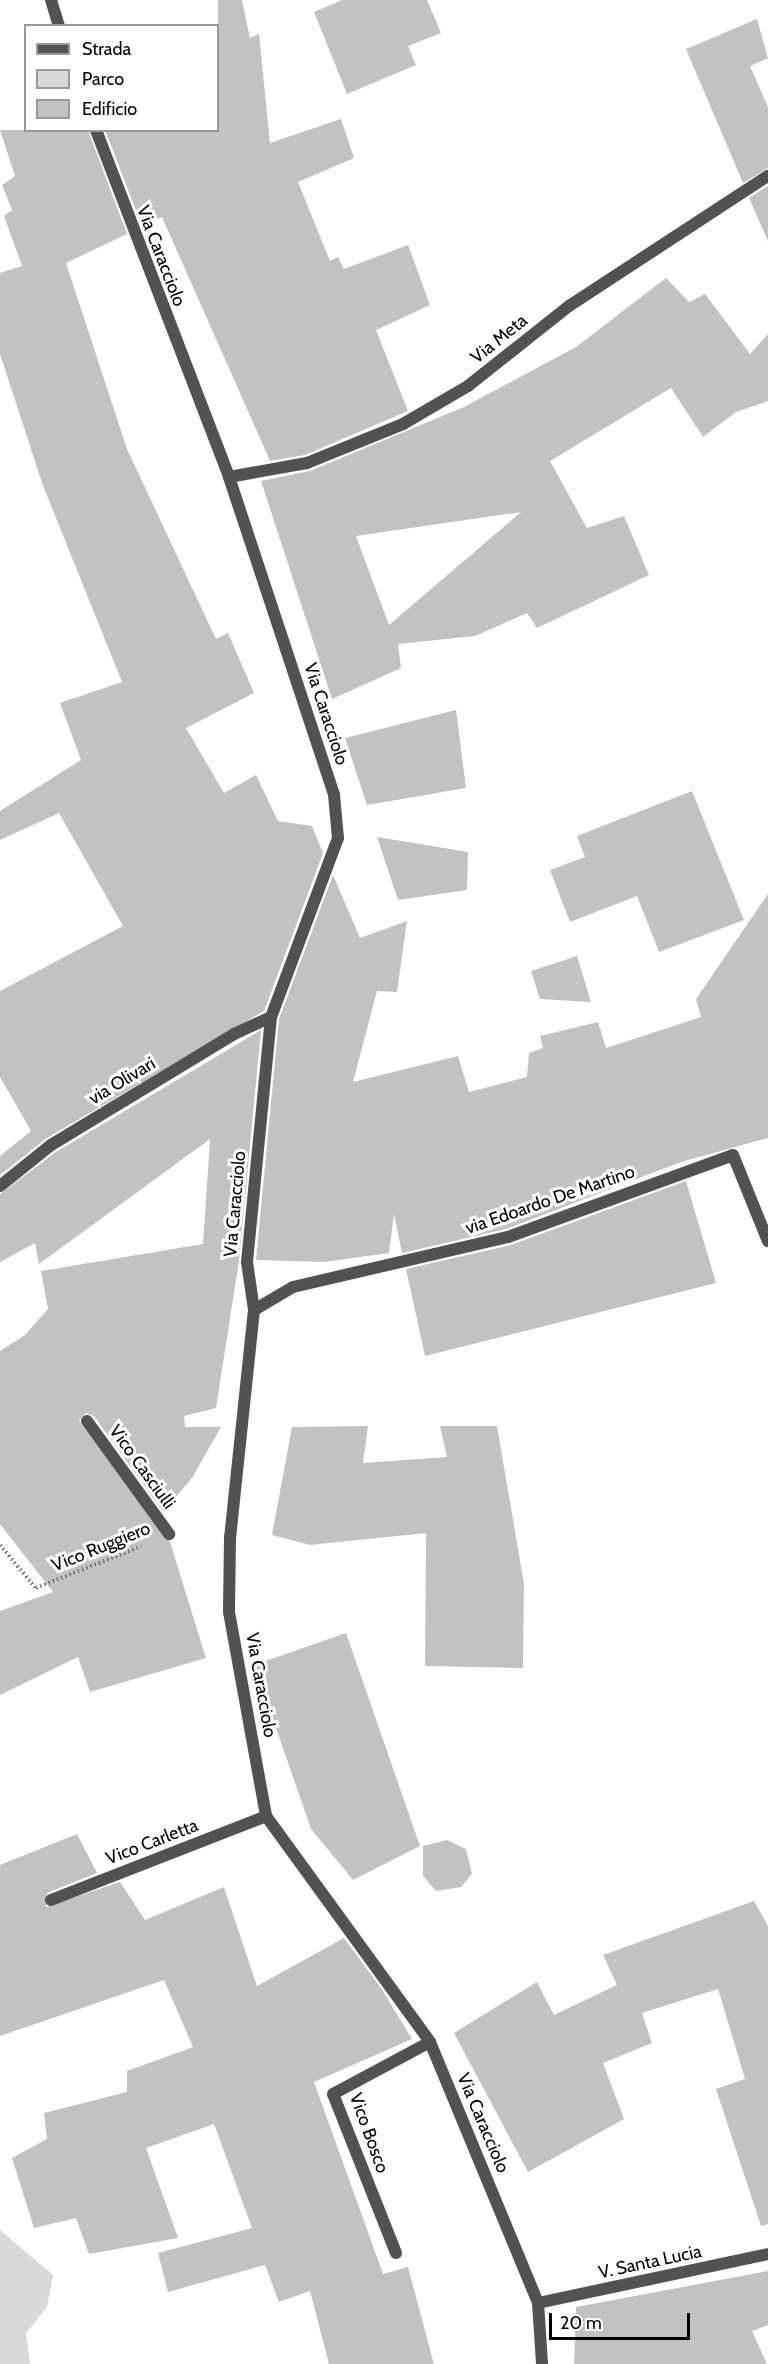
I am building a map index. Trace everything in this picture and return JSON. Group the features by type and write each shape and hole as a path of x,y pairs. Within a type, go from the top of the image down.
{"street":[{"path":"51,0 58,24"},
{"name":"Via Caracciolo","path":"97,132 229,477 334,795 338,838 271,1017 247,1262 254,1310 230,1538 229,1612 266,1816 430,2042 538,2303 542,2364"},
{"name":"Via Meta","path":"229,477 306,463 403,424 468,387 569,306 768,176"},
{"name":"via Olivari","path":"0,1186 51,1146 234,1034 271,1017"},
{"name":"via Edoardo De Martino","path":"254,1310 293,1287 508,1237 733,1155 768,1241"},
{"name":"Vico Casciulli","path":"87,1421 169,1534"},
{"name":"Vico Carletta","path":"51,1900 266,1816"},
{"name":"Vico Bosco","path":"396,2253 333,2094 430,2042"},
{"name":"V. Santa Lucia","path":"538,2303 768,2254"}],"path":[{"name":"Vico Ruggiero","path":"0,1545 36,1588 169,1534"}],"green space":[{"path":"0,2230 53,2275 47,2307 26,2333 30,2364 0,2364"}],"building":[{"path":"218,0 242,0 250,38 259,34 270,143 341,119 354,158 298,182 330,261 338,257 344,269 408,245 430,305 376,330 408,411 305,455 270,461 162,217 142,226 106,132 219,132"},
{"path":"342,0 427,0 441,33 408,46 416,65 347,94 314,12"},
{"path":"757,19 768,58 750,66 768,107 768,168 743,183 686,49"},
{"path":"0,130 89,132 127,234 66,263 127,449 216,639 228,633 254,693 186,728 224,793 256,775 278,821 312,826 323,853 264,1011 47,1138 0,1175 0,1156 31,1131 0,1077 0,991 123,926 59,813 0,840 0,811 81,760 60,703 122,682 42,483 0,354 0,273 22,266 4,216 12,210 2,185 15,176"},
{"path":"768,186 768,241 749,198"},
{"path":"666,278 689,302 705,294 750,354 768,334 768,401 736,412 703,437 671,388 550,461 587,528 624,516 649,575 537,628 527,613 475,636 398,644 401,668 332,699 261,481 310,471 464,407 576,347","holes":["521,512 389,625 356,536"]},
{"path":"456,710 466,788 367,805 345,738"},
{"path":"692,791 744,920 659,952 637,896 570,922 550,870 585,857 577,836"},
{"path":"377,837 468,852 467,890 398,900"},
{"path":"333,875 360,938 407,921 397,992 377,991 353,1082 458,1056 469,1092 527,1077 529,1053 543,1048 540,1036 598,1022 606,1048 701,1017 696,999 768,894 768,1138 681,1162 506,1229 402,1253 394,1214 389,1253 324,1262 256,1260 279,1019"},
{"path":"577,956 591,1002 540,999 531,971"},
{"path":"261,1030 239,1261 216,1408 184,1416 185,1427 221,1427 192,1478 163,1512 94,1416 86,1413 79,1421 170,1542 206,1658 90,1692 78,1657 0,1695 0,1611 53,1592 0,1524 0,1351 25,1335 48,1309 41,1271 203,1244 210,1139 39,1264 35,1243 0,1262 0,1194 56,1152"},
{"path":"686,1181 716,1283 425,1356 406,1269 511,1245"},
{"path":"368,1426 363,1463 447,1457 440,1426 497,1426 524,1584 523,1668 425,1666 426,1533 310,1545 272,1535 292,1427"},
{"path":"346,1633 420,1846 353,1880 311,1829 254,1665"},
{"path":"77,1834 97,1873 47,1893 46,1907 120,1882 145,1920 224,1887 257,1986 344,1938 381,1988 412,2039 314,2082 383,2274 408,2267 434,2364 329,2364 310,2291 279,2302 265,2265 168,2292 158,2253 252,2228 214,2124 146,2148 178,2238 89,2254 76,2218 34,2228 12,2158 47,2139 44,2113 127,2092 127,2071 193,2047 164,1980 0,2036 0,1865"},
{"path":"447,1840 466,1849 472,1874 461,1887 436,1891 423,1876 423,1846"},
{"path":"754,1901 768,1926 768,2224 761,2226 716,2089 745,2079 718,1989 642,2013 652,2043 603,2063 624,2119 528,2172 454,2033 537,1982 554,2015 617,1985 603,1955"},
{"path":"768,2271 768,2325 752,2331 767,2364 574,2364 576,2307"}]}
